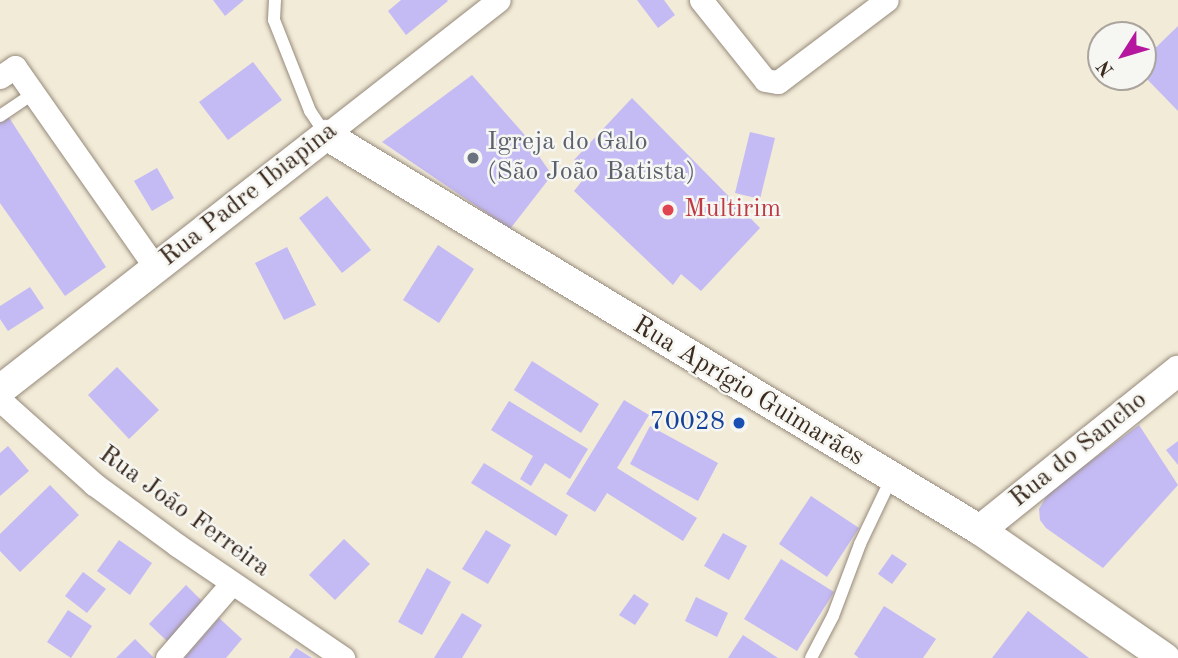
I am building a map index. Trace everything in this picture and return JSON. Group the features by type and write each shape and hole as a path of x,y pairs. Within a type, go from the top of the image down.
{"street":[{"name":"Rua Padre Ibiapina","path":"0,390 499,0"},
{"path":"702,0 765,80 778,82 887,0"},
{"path":"0,78 15,67 156,268"},
{"name":"Rua Aprígio Guimarães","path":"326,135 891,479 980,530 1164,658"},
{"name":"Rua do Sancho","path":"980,530 1178,371"},
{"name":"Rua João Ferreira","path":"0,400 94,484 336,656"},
{"path":"167,658 232,583"}],"lane":[{"path":"275,0 274,20 310,111 326,135"},
{"path":"0,116 33,94"},
{"path":"811,658 833,616 860,544 891,479"}],"building":[{"path":"213,0 244,0 225,16"},
{"path":"401,0 448,1 406,35 388,11"},
{"path":"637,0 664,0 675,15 658,28"},
{"path":"1178,26 1178,111 1157,89 1157,46"},
{"path":"253,62 282,100 228,140 199,102"},
{"name":"Igreja do Galo (São João Batista)","path":"472,75 523,133 552,175 510,229 382,142"},
{"name":"Multirim","path":"632,98 760,228 701,291 681,274 673,285 574,191 586,176 574,160"},
{"path":"8,116 106,267 65,296 0,203 0,122"},
{"path":"750,132 775,138 760,199 735,193"},
{"path":"157,168 174,198 152,211 134,181"},
{"path":"327,196 371,250 342,273 299,218"},
{"path":"438,245 474,269 439,323 403,300"},
{"path":"287,247 316,305 284,320 255,263"},
{"path":"30,287 44,308 8,331 0,319 0,306"},
{"path":"532,361 599,404 581,433 514,390"},
{"path":"117,367 159,410 129,439 88,395"},
{"path":"624,400 649,415 617,468 697,518 683,541 607,493 595,512 566,494"},
{"path":"509,401 588,449 570,479 545,463 531,486 520,479 533,456 491,430"},
{"path":"1139,425 1178,485 1103,568 1046,528 1040,520 1039,509 1049,492"},
{"path":"650,426 718,463 698,501 630,464"},
{"path":"1178,441 1178,465 1166,450"},
{"path":"8,446 29,471 0,496 0,453"},
{"path":"484,463 568,515 556,536 471,483"},
{"path":"50,485 79,515 20,572 0,551 0,534"},
{"path":"811,496 859,528 827,577 779,544"},
{"path":"486,530 511,545 488,584 462,569"},
{"path":"723,533 747,546 729,580 704,566"},
{"path":"344,539 370,564 335,600 309,575"},
{"path":"119,540 152,563 130,595 97,571"},
{"path":"892,554 907,564 892,584 878,574"},
{"path":"781,559 834,592 797,651 744,619"},
{"path":"427,568 451,582 422,635 398,622"},
{"path":"83,572 106,589 87,613 65,596"},
{"path":"186,585 204,603 167,641 149,624"},
{"path":"634,594 649,604 635,625 619,615"},
{"path":"696,597 728,613 717,637 685,621"},
{"path":"884,606 936,639 923,658 859,658 854,654"},
{"path":"68,610 92,626 71,658 47,642"},
{"path":"1028,611 1089,658 992,658"},
{"path":"462,613 482,625 462,658 434,658"},
{"path":"219,618 242,639 226,658 184,658"},
{"path":"743,635 778,658 728,658"},
{"path":"135,639 154,658 116,658"},
{"path":"296,648 312,658 289,658"}],"place":[{"name":"Igreja do Galo (São João Batista)","path":"473,158"},
{"name":"Multirim","path":"668,210"},
{"name":"70028","path":"739,423"}]}
